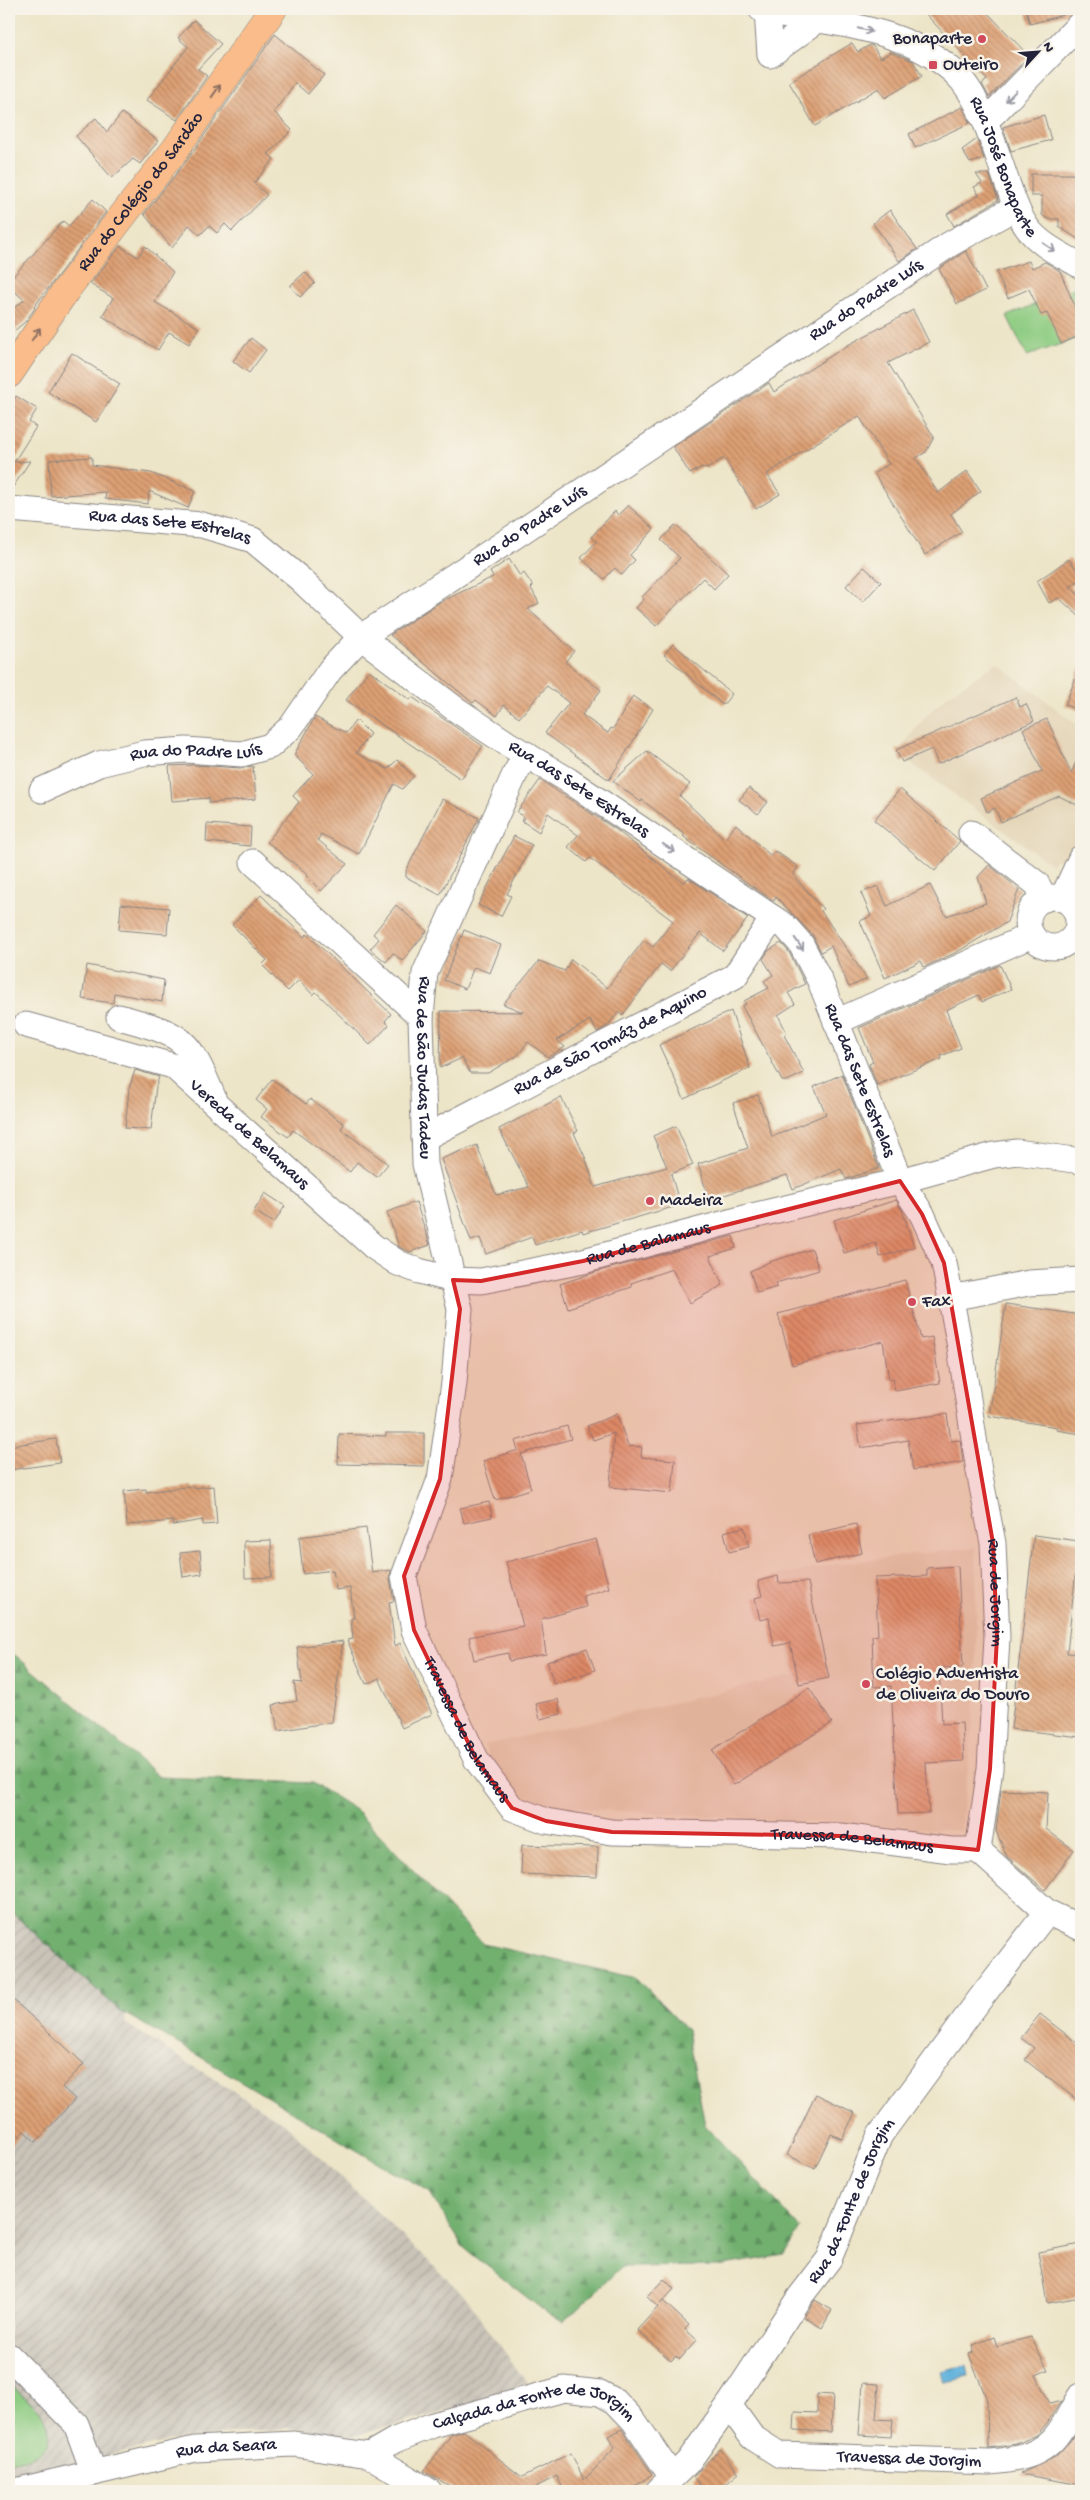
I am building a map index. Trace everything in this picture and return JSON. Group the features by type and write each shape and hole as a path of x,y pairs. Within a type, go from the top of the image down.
{"main road":[{"name":"Rua do Colégio do Sardão","path":"9,374 66,290 174,151 273,9"}],"street":[{"path":"764,10 770,55 826,14"},
{"name":"Rua José Bonaparte","path":"764,10 786,16 826,14 892,36 932,55 956,73 972,97 980,114 1016,207 1026,226 1036,238 1081,266"},
{"path":"980,114 994,113 1081,23"},
{"name":"Rua do Padre Luís","path":"42,790 99,764 144,753 186,750 242,754 270,746 291,726 330,670 361,636 518,534 950,244 1016,207"},
{"name":"Rua das Sete Estrelas","path":"9,509 202,525 253,540 300,578 361,636 454,708 785,926 801,944 820,981 900,1181 922,1214 944,1263 950,1298"},
{"name":"Rua de São Judas Tadeu","path":"453,1280 425,1164 420,1017 425,973 515,774 526,754"},
{"path":"972,833 1054,899 1074,908 1080,923 1073,938 1060,946 1044,946 1032,935 1028,921 1030,914 1039,902 1054,899 1081,858"},
{"path":"253,862 420,1017"},
{"name":"Rua de São Tomáz de Aquino","path":"424,1138 735,976 773,918"},
{"path":"836,1022 1032,935"},
{"path":"119,1017 174,1034 192,1051 216,1104"},
{"name":"Vereda de Belamaus","path":"26,1024 174,1066 374,1248 398,1264 453,1280"},
{"name":"Rua de Balamaus","path":"453,1280 481,1281 583,1261 748,1217 900,1181 994,1155 1018,1152 1081,1161"},
{"name":"Travessa de Belamaus","path":"453,1280 460,1309 454,1382 440,1479 404,1576 414,1630 476,1760 512,1808 546,1821 612,1832 841,1836 951,1850 978,1850"},
{"path":"950,1298 1029,1283 1081,1280"},
{"name":"Rua de Jorgim","path":"950,1298 978,1470 993,1543 997,1637 990,1769 978,1850"},
{"path":"978,1850 1048,1912 1081,1928"},
{"name":"Rua da Fonte de Jorgim","path":"665,2484 688,2462 729,2406 799,2298 829,2260 880,2135 980,1999 1048,1912"},
{"path":"9,2356 76,2424 94,2473"},
{"name":"Calçada da Fonte de Jorgim","path":"369,2455 395,2440 433,2425 564,2389 600,2393 615,2401 634,2421 665,2484"},
{"name":"Travessa de Jorgim","path":"729,2406 752,2437 780,2455 990,2462 1019,2459 1040,2451 1058,2434 1081,2395"},
{"name":"Rua da Seara","path":"16,2491 195,2448 294,2444 369,2455 429,2491"}],"highlighted area":[{"path":"900,1181 922,1214 944,1263 993,1543 997,1637 990,1769 978,1850 841,1836 612,1832 546,1821 512,1808 476,1759 414,1630 404,1576 440,1479 460,1309 453,1280 481,1281 583,1261"}],"shaded area":[{"path":"997,663 1081,728 1081,847 1071,869 1056,859 1052,865 897,753 925,717 947,696"},
{"name":"Colégio Adventista de Oliveira do Douro","path":"976,1547 976,1692 961,1831 550,1807 528,1801 508,1787 492,1765 485,1745 793,1676 776,1576 838,1564"},
{"path":"9,1895 132,1934 125,2023 284,2123 465,2296 531,2389 353,2436 287,2428 173,2440 26,2476 28,2491 9,2491"}],"green space":[{"path":"1081,285 1081,337 1027,356 1007,316"},
{"path":"9,1650 159,1777 313,1783 357,1811 483,1944 637,1978 687,2030 705,2125 800,2228 784,2255 718,2266 621,2267 565,2321 548,2314 463,2247 429,2191 383,2166 120,2011 9,1910"},
{"path":"9,2383 42,2414 49,2434 47,2444 40,2452 29,2458 9,2462"}],"water":[{"path":"967,2365 969,2377 944,2382 941,2371"}],"building":[{"path":"921,9 984,9 1029,56 989,97 982,84 987,80"},
{"path":"1026,9 1070,9 1070,13 1030,24"},
{"path":"194,20 221,44 198,69 207,76 177,120 147,100 188,47 178,38"},
{"path":"275,34 324,75 308,94 295,83 274,112 292,130 268,154 274,159 254,183 267,195 232,231 225,224 217,233 209,226 200,235 189,225 172,248 144,214 187,160"},
{"path":"852,43 858,52 870,45 873,46 880,58 891,52 913,61 922,76 885,98 879,88 815,126 789,82"},
{"path":"962,107 970,123 915,148 909,134"},
{"path":"122,113 158,141 140,164 133,159 112,178 76,136 96,118 107,132"},
{"path":"1044,115 1051,140 1011,151 1003,127"},
{"path":"977,139 984,159 970,163 962,150"},
{"path":"976,174 989,174 998,200 954,226 947,214 979,195 974,187 982,183"},
{"path":"1031,174 1081,174 1081,241 1059,227 1059,219 1048,219 1042,215 1042,196 1031,196"},
{"path":"93,199 106,212 34,307 25,322 9,335 9,312 24,300 9,286 9,281 63,221 69,226"},
{"path":"890,210 917,249 899,261 873,223"},
{"path":"120,246 138,257 145,246 173,272 155,302 199,328 189,344 169,332 158,350 102,316 113,298 90,284"},
{"path":"966,251 986,290 957,304 939,269"},
{"path":"1029,261 1032,268 1045,262 1060,271 1081,321 1081,335 1061,344 1047,313 1041,315 1029,289 1008,298 996,272"},
{"path":"305,272 315,283 300,297 290,286"},
{"path":"913,310 929,342 888,363 934,437 926,452 916,458 938,493 967,471 981,491 951,514 962,532 925,555 874,473 889,464 859,416 767,474 780,494 756,509 724,458 707,469 702,467 690,474 673,447 769,383 774,392 848,345"},
{"path":"251,338 266,350 249,373 233,361"},
{"path":"72,353 120,384 96,422 48,392"},
{"path":"16,396 37,409 29,422 36,427 14,462 30,461 9,493 9,408"},
{"path":"92,457 92,465 151,473 195,491 188,508 149,491 148,504 105,499 106,492 51,496 49,460"},
{"path":"628,505 654,529 630,555 635,560 622,575 615,568 604,579 581,558 596,542 591,537 615,511 618,515"},
{"path":"675,525 728,574 714,589 703,578 656,626 636,608 644,599 642,597 680,558 661,540"},
{"path":"509,559 520,576 524,573 533,586 531,588 539,603 528,609 574,651 565,662 601,690 582,715 608,733 611,728 613,729 633,696 653,709 609,780 545,733 569,703 547,686 519,718 504,705 497,716 476,700 473,703 390,635 440,602 493,577 490,572"},
{"path":"1069,559 1081,576 1081,579 1070,587 1081,597 1081,618 1059,598 1049,603 1037,581"},
{"path":"864,567 881,582 863,602 846,586"},
{"path":"673,644 732,694 723,705 664,655"},
{"path":"1081,667 1081,711 1065,705"},
{"path":"369,670 410,700 412,697 483,746 461,779 346,700"},
{"path":"1016,697 1020,707 1026,704 1034,721 938,764 932,749 902,762 896,750"},
{"path":"315,717 346,733 356,720 370,734 356,753 388,769 397,760 414,776 402,789 394,784 359,854 321,834 318,840 347,864 321,891 306,876 307,874 267,842 299,802 293,796 313,774 294,755"},
{"path":"1047,719 1071,773 1081,752 1081,807 1059,796 1001,822 995,808 987,812 981,798 1042,771 1023,729"},
{"path":"647,751 690,784 680,796 725,839 736,824 771,856 775,851 798,867 793,875 823,909 821,911 867,979 849,987 831,946 821,952 812,934 776,897 774,901 753,887 689,841 683,836 685,834 642,800 641,802 613,781"},
{"path":"193,765 241,768 253,766 256,799 209,803 209,798 172,801 169,766"},
{"path":"540,780 615,829 684,883 688,878 748,918 723,951 700,933 670,971 661,964 622,1016 619,1012 607,1026 597,1032 590,1020 557,1040 565,1047 548,1057 528,1042 517,1056 488,1073 470,1073 462,1058 440,1068 441,1011 523,1012 503,1004 539,961 565,971 571,959 607,988 644,940 653,947 673,921 590,858 586,862 568,847 578,835 548,813 539,832 522,821 524,817 517,812"},
{"path":"749,788 768,802 758,814 739,800"},
{"path":"900,789 960,841 935,871 874,820"},
{"path":"442,799 479,818 440,895 406,877 406,871"},
{"path":"207,824 251,827 250,846 206,842"},
{"path":"514,836 532,845 507,894 511,896 501,916 478,905"},
{"path":"989,865 1019,889 1007,922 957,952 924,967 921,961 885,978 860,921 871,916 861,893 878,886 887,906 930,885 946,916 986,903 978,877"},
{"path":"261,895 304,937 307,934 391,1014 385,1021 389,1025 370,1045 316,992 313,995 299,980 288,991 262,965 267,960 232,925"},
{"path":"121,904 169,908 167,934 119,930"},
{"path":"396,905 427,931 402,961 393,953 386,962 370,949 379,939 373,934"},
{"path":"464,930 501,945 490,973 474,967 465,989 444,980"},
{"path":"781,943 789,952 805,984 788,993 795,1004 778,1015 787,1033 784,1035 804,1073 787,1081 782,1081 742,1006 746,1004 744,1001 769,988 764,981 773,975 763,959 768,951"},
{"path":"87,965 164,980 162,1002 114,993 113,1003 82,999"},
{"path":"1000,965 1011,989 982,1002 979,995 946,1010 961,1048 941,1056 942,1059 877,1085 869,1064 873,1062 859,1028"},
{"path":"731,1011 750,1068 684,1099 659,1045"},
{"path":"135,1070 159,1077 156,1086 151,1130 125,1128 129,1089"},
{"path":"842,1074 879,1168 846,1179 841,1169 793,1189 787,1175 709,1200 698,1164 748,1148 733,1103 758,1095 772,1137 826,1114 814,1087"},
{"path":"272,1079 306,1104 310,1099 344,1124 341,1129 388,1164 377,1177 357,1162 350,1172 293,1130 288,1137 261,1117 267,1109 256,1100"},
{"path":"561,1097 578,1131 574,1133 585,1157 595,1187 667,1167 653,1136 676,1126 693,1165 671,1174 680,1205 583,1233 582,1230 535,1245 532,1237 486,1254 480,1238 471,1241 441,1159 477,1145 496,1195 529,1187 499,1129"},
{"path":"265,1193 285,1206 274,1223 254,1211"},
{"path":"896,1200 902,1210 914,1247 880,1257 876,1243 844,1253 834,1220"},
{"path":"416,1202 430,1245 410,1252 399,1247 387,1212"},
{"path":"733,1236 736,1248 710,1256 723,1285 690,1303 672,1269 631,1283 632,1287 568,1308 560,1284 599,1271"},
{"path":"812,1249 819,1270 776,1283 777,1287 757,1293 750,1271 769,1262"},
{"path":"905,1280 921,1339 932,1337 940,1383 895,1391 893,1379 889,1380 883,1341 792,1365 778,1314"},
{"path":"1006,1304 1081,1315 1081,1434 1056,1430 1057,1427 989,1416"},
{"path":"616,1412 628,1446 642,1447 641,1457 675,1460 672,1493 610,1487 614,1433 593,1440 587,1426 615,1415"},
{"path":"947,1414 951,1441 960,1440 963,1462 913,1470 908,1440 861,1448 857,1425"},
{"path":"567,1426 571,1439 521,1454 531,1489 495,1500 483,1461 518,1450 515,1441"},
{"path":"386,1433 424,1433 424,1466 338,1464 339,1434 386,1436"},
{"path":"56,1439 60,1463 9,1470 9,1446"},
{"path":"192,1486 192,1488 214,1486 217,1524 203,1525 203,1520 173,1525 173,1521 127,1525 124,1491 146,1489 146,1492"},
{"path":"489,1502 492,1517 464,1523 460,1508"},
{"path":"856,1524 862,1553 815,1564 808,1535"},
{"path":"744,1527 749,1547 729,1552 724,1532"},
{"path":"366,1528 372,1573 391,1570 390,1579 394,1601 389,1602 395,1646 400,1643 432,1714 402,1728 379,1678 366,1684 347,1640 353,1639 351,1618 354,1618 350,1588 336,1590 333,1570 303,1574 299,1537"},
{"path":"1034,1535 1079,1541 1067,1653 1081,1654 1081,1737 1011,1729"},
{"path":"596,1539 609,1588 583,1596 586,1607 541,1619 546,1654 509,1661 508,1653 474,1660 469,1637 523,1626 506,1562"},
{"path":"271,1540 272,1577 245,1578 244,1541"},
{"path":"200,1551 202,1574 183,1577 180,1553"},
{"path":"958,1566 963,1667 939,1668 942,1724 962,1723 964,1761 926,1763 929,1813 898,1814 891,1686 874,1687 872,1636 878,1635 875,1578 927,1576 927,1568"},
{"path":"778,1576 779,1583 808,1582 829,1678 799,1684 790,1643 774,1646 769,1618 760,1620 755,1598 762,1596 758,1581"},
{"path":"343,1641 332,1722 278,1731 273,1705 297,1701 294,1682 302,1683 297,1647"},
{"path":"587,1648 595,1670 554,1684 547,1662"},
{"path":"809,1688 832,1723 734,1785 712,1750"},
{"path":"558,1699 561,1714 540,1719 536,1704"},
{"path":"1001,1790 1048,1792 1046,1829 1074,1850 1045,1890 1007,1857 996,1831"},
{"path":"522,1845 598,1847 597,1877 521,1874"},
{"path":"9,1996 84,2064 62,2087 75,2099 36,2142 24,2131 9,2148"},
{"path":"1040,2014 1081,2046 1081,2103 1025,2060 1034,2048 1021,2038"},
{"path":"816,2094 855,2113 842,2139 831,2134 815,2168 787,2155"},
{"path":"1081,2244 1081,2297 1047,2303 1038,2252"},
{"path":"664,2279 674,2289 660,2304 663,2301 689,2325 685,2329 697,2340 680,2359 676,2356 671,2361 637,2330 658,2307 647,2297"},
{"path":"815,2300 832,2310 822,2328 804,2317"},
{"path":"994,2337 997,2346 1031,2337 1048,2370 1036,2375 1050,2404 1061,2401 1037,2435 1016,2444 988,2448 987,2400 969,2354 974,2352 973,2345"},
{"path":"863,2383 879,2384 876,2419 893,2420 891,2437 859,2435"},
{"path":"817,2394 833,2395 831,2432 794,2430 795,2412 817,2413"},
{"path":"1081,2423 1081,2485 1020,2474 1055,2457 1070,2441"},
{"path":"622,2429 652,2474 629,2491 564,2491 557,2476 536,2487 541,2491 458,2491 424,2471 451,2435 464,2431 522,2477 571,2453 584,2480 615,2448 608,2436"},
{"path":"720,2449 739,2473 718,2491 705,2491 693,2477"}],"place":[{"name":"Bonaparte","path":"982,39"},
{"name":"Outeiro","path":"933,65"},
{"name":"Madeira","path":"650,1201"},
{"name":"Fax","path":"912,1302"},
{"name":"Colégio Adventista de Oliveira do Douro","path":"866,1684"}]}
